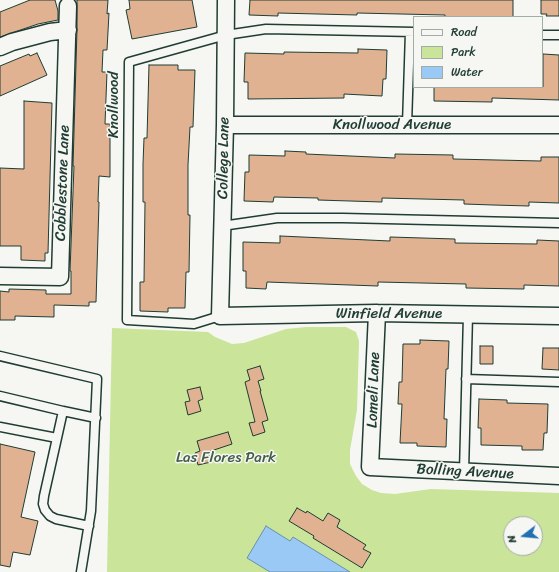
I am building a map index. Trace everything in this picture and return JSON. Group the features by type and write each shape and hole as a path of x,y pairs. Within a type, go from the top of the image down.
{"street":[{"name":"College Lane","path":"220,316 225,125 226,0"},
{"name":"Cobblestone Lane","path":"0,276 60,277 68,6"},
{"path":"0,47 12,42 50,32 68,30"},
{"name":"Knollwood Avenue","path":"225,125 559,126"},
{"name":"Winfield Avenue","path":"220,316 377,313 559,316"},
{"name":"Lomeli Lane","path":"370,467 377,313"},
{"name":"Bolling Avenue","path":"370,467 559,476"}],"lane":[{"name":"Knollwood","path":"220,316 194,324 127,320 129,62 226,35 266,29 412,32"},
{"path":"407,125 412,32"},
{"path":"543,35 559,35"},
{"path":"222,226 277,218 559,223"},
{"path":"464,472 468,315"},
{"path":"0,356 97,379 91,511 81,572"},
{"path":"466,379 559,382"},
{"path":"0,396 96,418"},
{"path":"63,411 43,504 45,510 50,516 56,519 89,526"},
{"path":"0,426 57,438"}],"green space":[{"name":"Las Flores Park","path":"306,327 346,327 356,332 359,341 357,410 350,450 350,464 362,484 381,493 395,494 431,489 559,493 559,572 107,572 112,328 208,332 215,337 232,344 244,343 286,329"}],"water":[{"path":"266,526 290,541 293,537 350,572 270,572 247,558"}],"building":[{"path":"30,0 55,0 58,11 58,20 38,24 0,37 0,12"},
{"path":"77,0 108,0 107,14 109,13 107,50 103,50 102,72 107,72 105,124 110,124 110,177 99,176 96,302 89,302 89,306 54,305 54,317 15,316 15,320 0,320 0,291 9,292 9,289 46,290 46,294 71,294 70,271 74,166"},
{"path":"129,0 192,0 197,27 132,39 126,10 130,9"},
{"path":"250,0 513,0 513,16 445,16 357,13 357,15 278,13 278,16 249,15"},
{"path":"541,0 559,0 559,16 546,16 547,14 541,14"},
{"path":"358,49 387,50 386,79 383,79 382,96 344,94 344,98 248,99 248,82 244,82 245,53 358,53"},
{"path":"37,53 47,75 0,96 0,66 29,54 30,56"},
{"path":"543,54 559,55 559,100 492,98 492,102 434,101 434,88 543,87"},
{"path":"149,65 178,65 178,70 195,70 193,127 190,127 188,165 188,215 190,215 189,272 186,272 185,308 168,308 168,312 140,311 140,282 144,282 145,202 143,202 143,164 144,138 147,138"},
{"path":"24,101 52,103 48,253 45,253 45,261 21,260 21,246 0,246 0,168 24,169"},
{"path":"285,151 306,152 306,154 395,158 395,154 453,155 453,159 541,161 541,157 559,157 559,203 529,202 529,206 464,204 464,200 382,198 382,202 274,197 273,202 244,201 245,172 249,172 249,155 285,156"},
{"path":"280,236 390,241 390,237 455,239 455,243 537,244 537,240 559,241 559,286 524,285 524,289 466,288 466,284 378,282 378,286 267,282 266,289 246,288 246,271 243,271 243,242 280,243"},
{"path":"420,340 449,341 448,369 446,369 444,419 447,419 446,447 417,446 417,443 400,443 402,404 398,404 399,382 402,382 403,344 420,344"},
{"path":"480,346 493,346 493,364 480,364"},
{"path":"543,348 559,348 559,370 542,369"},
{"path":"260,366 264,379 258,381 268,420 262,422 265,432 253,436 249,423 255,422 245,382 250,380 247,370"},
{"path":"200,387 203,399 198,401 201,411 188,415 185,402 190,401 187,390"},
{"path":"479,399 507,400 507,403 548,404 547,433 544,433 543,450 522,450 522,446 481,445 481,428 478,428"},
{"path":"228,432 232,444 208,452 211,462 198,465 195,453 200,451 197,441"},
{"path":"0,444 35,452 21,517 38,521 30,555 13,552 10,567 0,565"},
{"path":"297,508 306,513 307,511 323,521 328,513 340,520 337,527 366,545 363,549 371,553 362,568 313,538 314,536 289,521"}]}
